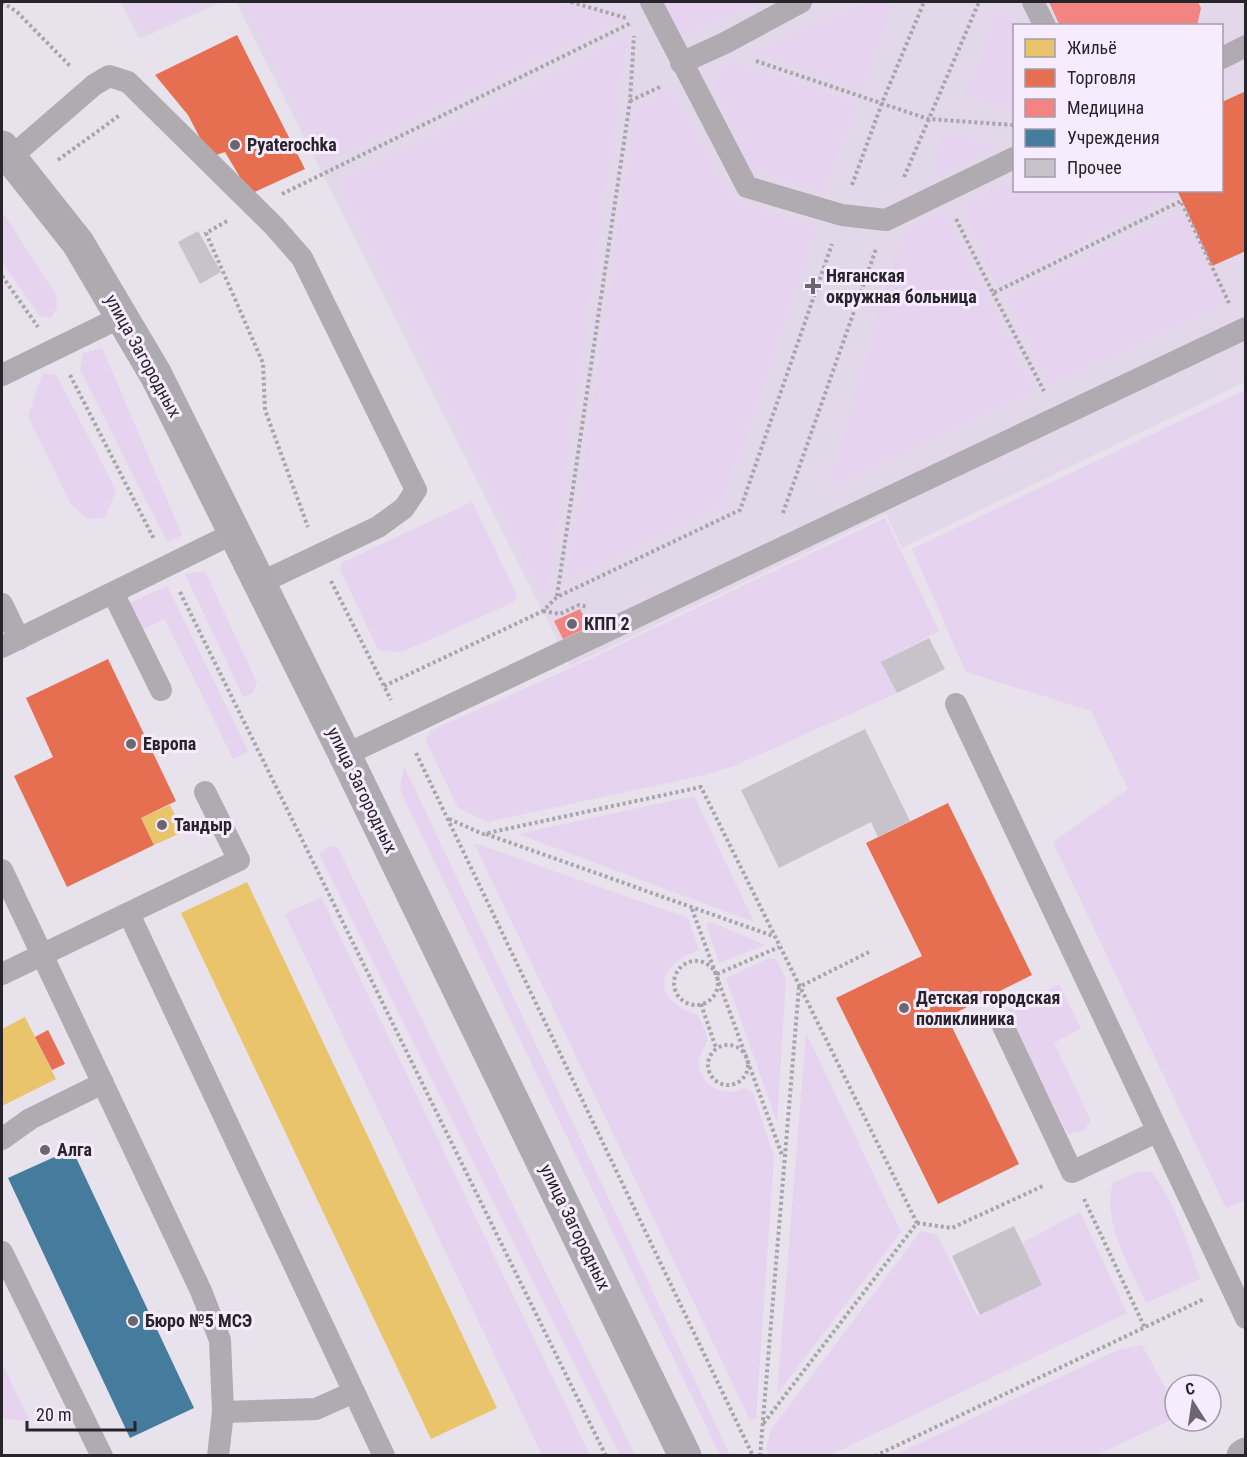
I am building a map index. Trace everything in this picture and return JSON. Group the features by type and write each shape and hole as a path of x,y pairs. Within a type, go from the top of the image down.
{"main road":[{"name":"улица Загородных","path":"14,161 78,243 123,316 345,754 685,1455"}],"lane":[{"path":"651,2 747,187 842,214 886,220 1013,158"},
{"path":"684,69 725,43 801,2"},
{"path":"1033,2 1044,24"},
{"path":"1223,57 1245,46"},
{"path":"14,161 94,85 109,76 128,82 274,226 302,258 416,490 404,508 378,527 260,583"},
{"path":"2,375 123,316"},
{"path":"345,754 1239,320"},
{"path":"2,604 10,643 234,533"},
{"path":"113,593 161,690"},
{"path":"956,704 1245,1318"},
{"path":"2,974 239,860 205,792"},
{"path":"2,870 196,1281 220,1340 223,1412 218,1455"},
{"path":"129,914 384,1455"},
{"path":"1003,1026 1072,1172 1156,1132"},
{"path":"2,1139 30,1119 103,1083"},
{"path":"2,1252 102,1455"},
{"path":"223,1412 316,1409 354,1392"}],"path":[{"path":"557,597 630,101 635,21 571,2"},
{"path":"384,686 543,611 557,597 740,510 882,103 924,2"},
{"path":"782,515 886,220 979,2"},
{"path":"725,43 743,57 928,119 1013,125"},
{"path":"630,101 684,69"},
{"path":"14,161 124,112"},
{"path":"943,193 1047,397"},
{"path":"993,293 1181,201 1239,320"},
{"path":"2,276 36,325 56,347 168,566 606,1455"},
{"path":"483,834 700,787 918,1223"},
{"path":"432,789 753,1455"},
{"path":"448,819 483,834 774,936"},
{"path":"692,909 784,1159"},
{"path":"717,974 779,947"},
{"path":"799,987 869,952"},
{"path":"692,960 706,962 717,974 716,993 701,1005 692,1005 681,1000 674,989 674,975 685,963 692,960"},
{"path":"760,1455 799,987"},
{"path":"701,1005 716,1048"},
{"path":"728,1044 735,1045 748,1057 748,1070 737,1083 726,1085 717,1082 709,1071 709,1057 716,1048 728,1044"},
{"path":"918,1223 952,1228 1072,1172 1145,1328"},
{"path":"763,1424 918,1223"},
{"path":"875,1455 1230,1286"}],"shaded area":[{"path":"121,2 222,2 139,39"},
{"path":"125,2 213,2 141,34"},
{"name":"Няганская окружная больница","path":"236,2 1245,2 1245,382 902,548 886,514 570,666"},
{"path":"241,2 555,2 619,20 324,163"},
{"path":"656,2 755,2 757,4 686,35 670,30"},
{"path":"862,2 895,2 863,91 753,53"},
{"path":"1007,11 1013,24 1013,113 965,96 995,15"},
{"path":"628,34 549,589 540,593 337,183"},
{"path":"733,62 857,103 825,192 751,169 713,84 719,68"},
{"path":"670,88 733,200 818,228 721,506 567,580 635,108"},
{"path":"951,131 997,147 930,180 944,135"},
{"path":"1013,180 1013,192 1175,192 1176,195 998,286 960,205"},
{"path":"943,211 1034,391 834,486 829,480 903,231"},
{"path":"1183,211 1224,305 1049,386 1006,296"},
{"path":"4,214 56,295 57,307 51,318 40,316 2,262 2,216"},
{"path":"102,348 182,535 167,542 80,369 83,353"},
{"path":"43,373 56,375 116,490 105,518 87,519 71,504 28,416"},
{"path":"1245,390 1246,1200 1226,1208 1053,842 1128,789 1091,711 966,672 912,549"},
{"path":"472,502 517,595 514,602 402,652 378,650 341,571 341,563"},
{"path":"885,518 939,631 882,662 897,693 734,766 704,775 487,822 458,808 426,741 430,731 569,669"},
{"path":"205,571 257,683 252,694 243,696 185,574"},
{"path":"167,586 248,751 233,759 165,619 143,630 130,603"},
{"path":"404,766 730,1455 720,1455 400,790"},
{"path":"694,796 754,922 518,834"},
{"path":"474,843 688,918 699,950 673,965 664,983 666,992 672,1001 683,1009 698,1015 703,1026 707,1038 699,1064 704,1079 722,1091 730,1092 744,1088 753,1093 774,1157 756,1418 750,1420"},
{"path":"329,846 338,848 635,1455 620,1455 319,854"},
{"path":"321,897 590,1455 542,1455 285,914"},
{"path":"710,922 765,945 719,963 706,924"},
{"path":"769,958 776,959 786,980 777,1122 726,978"},
{"path":"1059,984 1081,1028 1054,1043 1091,1121 1083,1131 1068,1134 1005,1012"},
{"path":"806,1033 901,1232 777,1394"},
{"path":"1151,1171 1174,1209 1200,1279 1146,1303 1119,1244 1114,1229 1110,1198 1113,1183 1137,1172"},
{"path":"1080,1212 1127,1313 830,1455 769,1455 766,1448 771,1430 921,1231 937,1235 976,1314 980,1315 1042,1285 1022,1243"},
{"path":"1142,1345 1163,1384 1163,1424 1097,1455 895,1455 1118,1350"},
{"path":"2,1363 30,1422 2,1418"}],"building: Жильё":[{"name":"Тандыр","path":"170,805 183,832 154,845 141,818"},
{"path":"247,882 497,1408 431,1439 181,913"},
{"path":"25,1017 56,1079 2,1106 2,1029"}],"building: Торговля":[{"path":"237,35 305,169 250,194 225,152 210,157 188,115 155,75"},
{"path":"1246,91 1246,251 1212,266 1178,192 1223,192 1223,102"},
{"path":"108,659 176,801 141,818 154,845 67,887 14,776 53,757 26,698"},
{"name":"Детская городская поликлиника","path":"948,803 1032,975 947,1017 1019,1164 938,1204 836,998 922,956 866,843"},
{"path":"48,1030 65,1064 52,1070 35,1037"}],"building: Медицина":[{"path":"1049,2 1198,2 1201,8 1197,24 1059,24"},
{"name":"КПП 2","path":"580,609 589,627 563,639 554,621"}],"building: Учреждения":[{"path":"72,1149 194,1408 130,1438 8,1178"}],"building: Прочее":[{"path":"198,231 221,272 200,284 178,242"},
{"path":"929,638 945,669 897,693 881,662"},
{"path":"865,729 910,821 878,837 871,822 779,868 741,790"},
{"path":"1014,1226 1042,1285 980,1315 952,1256"}],"place":[{"name":"Pyaterochka","path":"235,145"},
{"name":"Няганская окружная больница","path":"813,286"},
{"name":"КПП 2","path":"572,624"},
{"name":"Европа","path":"131,744"},
{"name":"Тандыр","path":"162,825"},
{"name":"Детская городская поликлиника","path":"904,1008"},
{"name":"Алга","path":"45,1150"},
{"name":"Бюро №5 МСЭ","path":"133,1321"}]}
